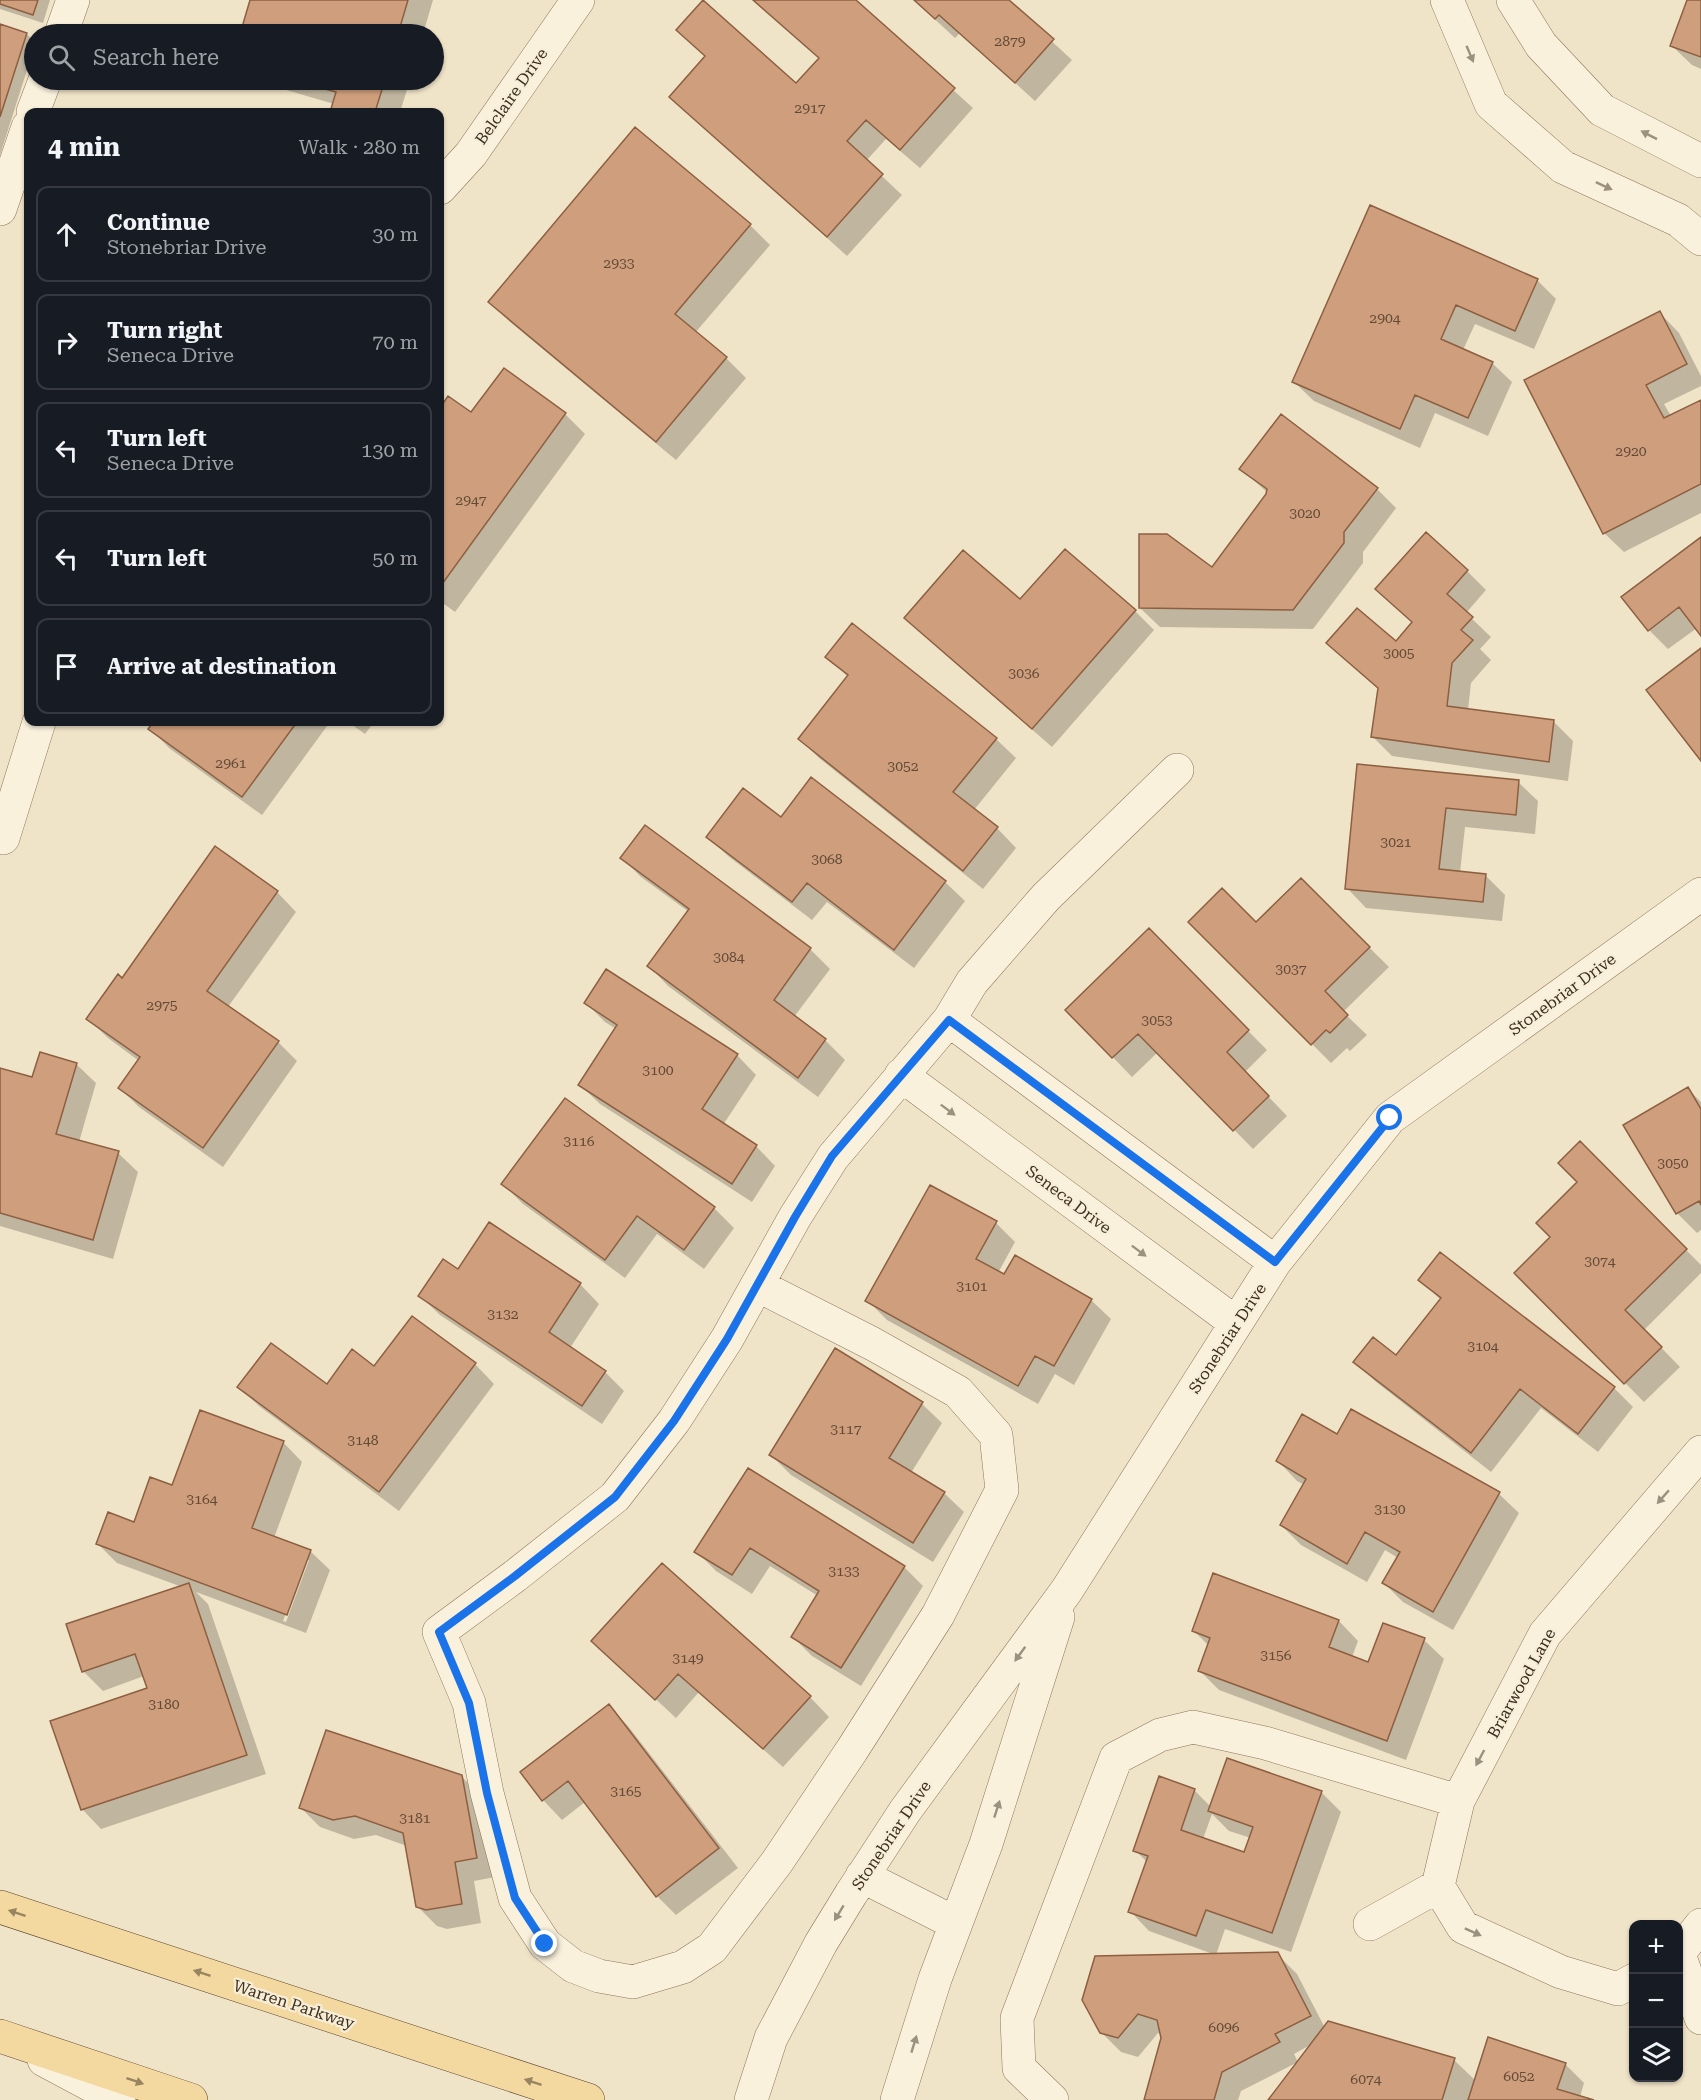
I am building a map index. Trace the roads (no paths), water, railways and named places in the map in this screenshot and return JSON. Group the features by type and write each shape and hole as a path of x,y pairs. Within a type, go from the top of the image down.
{"main road":[{"name":"Warren Parkway","path":"0,1907 588,2100"},
{"path":"0,2036 191,2100"}],"street":[{"path":"65,24 73,0"},
{"name":"Belclaire Drive","path":"444,184 471,154 578,0"},
{"path":"1447,0 1491,104 1563,167 1678,220 1701,239"},
{"path":"1513,0 1541,45 1602,110 1701,161"},
{"path":"34,108 41,90"},
{"path":"0,209 24,139"},
{"path":"3,838 38,726"},
{"path":"757,1285 873,1344 958,1392 996,1435 1002,1490 932,1625 777,1862 712,1948 682,1967 633,1982 599,1977 573,1966 545,1944 515,1898 487,1793 469,1703 439,1632 515,1576 615,1497 674,1421 727,1339 757,1285 795,1217 832,1156 949,1020 972,982 1046,897 1177,770"},
{"name":"Stonebriar Drive","path":"751,2100 771,2038 821,1943 862,1876 904,1811 1067,1590 1275,1262 1390,1118 1701,894"},
{"path":"949,1020 1275,1262"},
{"name":"Seneca Drive","path":"902,1075 1236,1323"},
{"name":"Briarwood Lane","path":"1438,1886 1458,1801 1545,1634 1701,1452"},
{"name":"Stonebriar Drive","path":"897,2100 935,1979 986,1844 1067,1590"},
{"path":"1052,2100 1019,2068 1017,2018 1116,1758 1160,1735 1193,1726 1265,1743 1458,1801"},
{"path":"862,1876 955,1923"},
{"path":"1370,1924 1438,1886 1463,1927 1572,1975 1618,1989 1629,1983"},
{"path":"1683,1949 1701,1925"},
{"path":"1683,1966 1701,2018"},
{"path":"0,2036 119,2100"}]}
